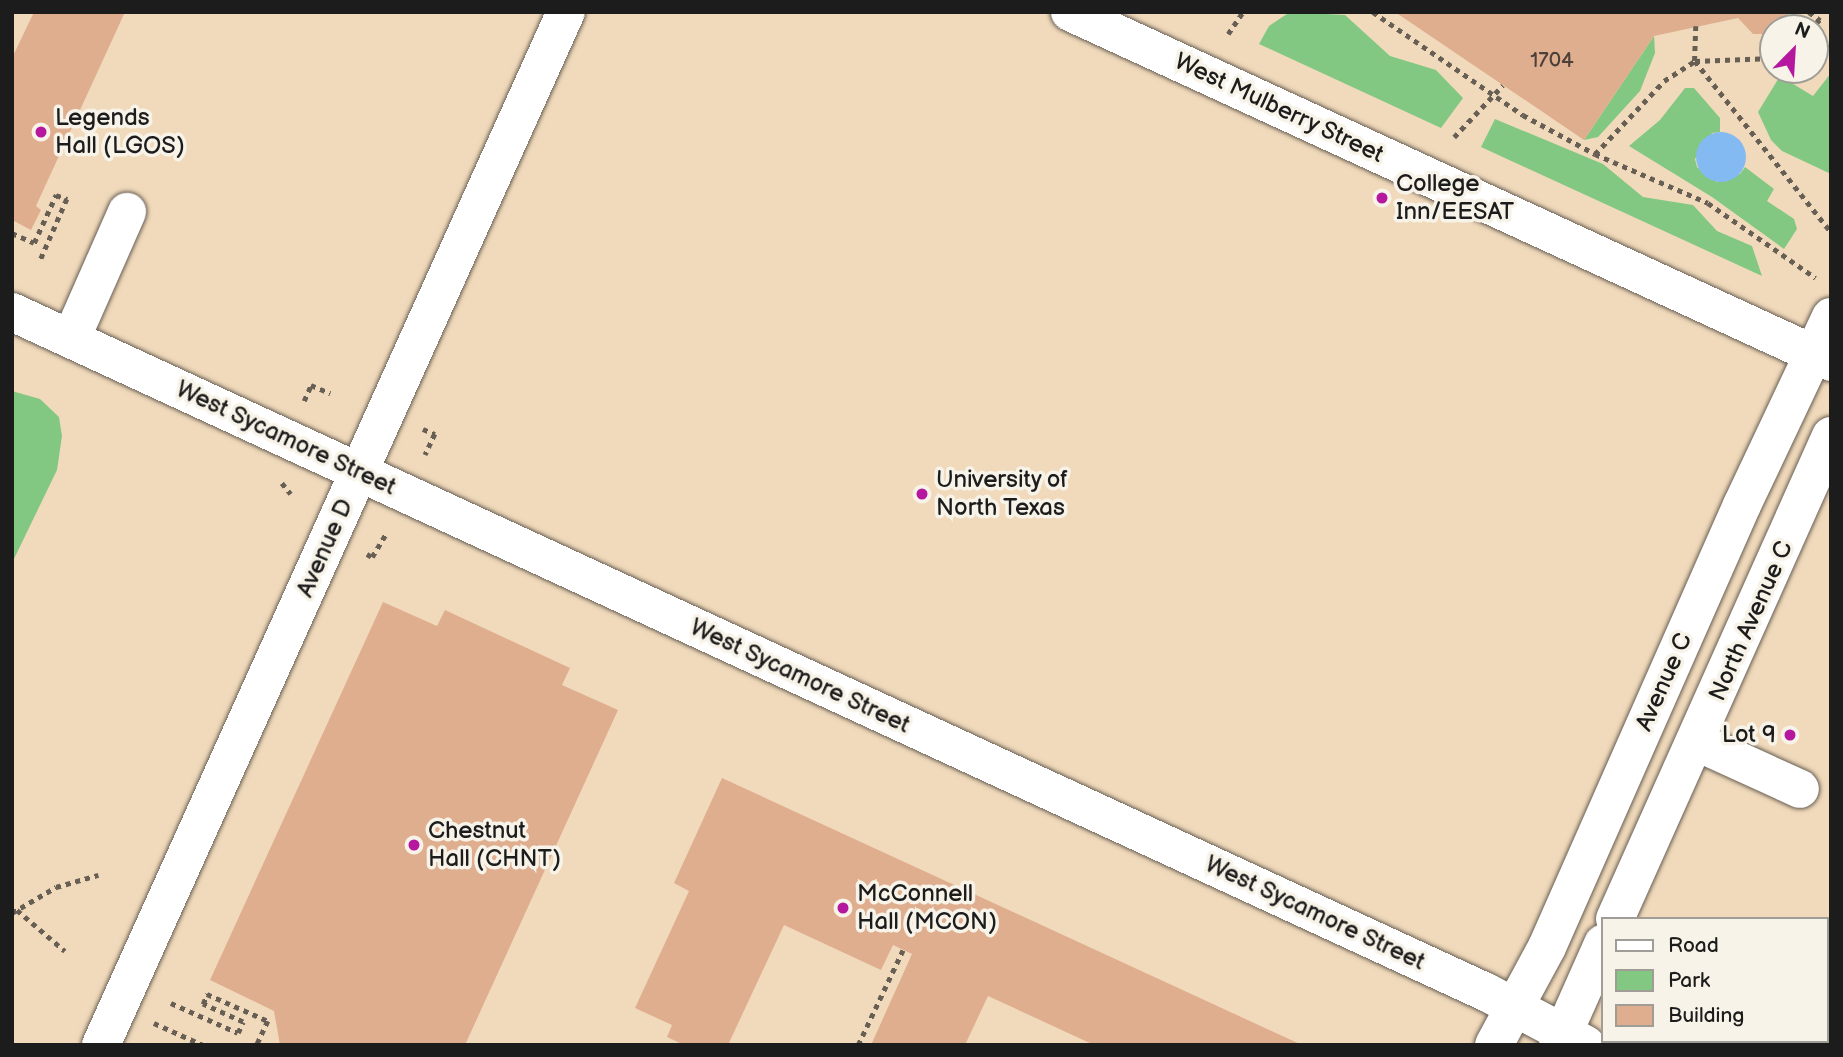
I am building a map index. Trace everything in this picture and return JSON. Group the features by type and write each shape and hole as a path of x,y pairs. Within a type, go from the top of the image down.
{"street":[{"name":"West Mulberry Street","path":"1070,12 1822,358"},
{"name":"Avenue D","path":"101,1045 359,472 554,17"},
{"path":"71,339 127,212"},
{"name":"West Sycamore Street","path":"12,312 1516,1006 1569,1041"},
{"name":"Avenue C","path":"1494,1045 1547,947 1822,358 1831,317"},
{"name":"North Avenue C","path":"1616,917 1697,742 1831,436"},
{"path":"1697,742 1800,789"},
{"path":"1569,1041 1602,947"}],"path":[{"path":"1228,34 1244,12"},
{"path":"1373,12 1494,96 1595,154 1708,203 1816,278"},
{"path":"1696,26 1695,61 1831,232"},
{"path":"1595,154 1664,80 1695,61 1759,59"},
{"path":"1454,137 1503,85"},
{"path":"12,233 34,243 57,195 67,199 40,261"},
{"path":"311,385 330,393"},
{"path":"419,427 435,434 425,455"},
{"path":"372,557 385,535"},
{"path":"65,951 15,912 56,887 98,874"},
{"path":"858,1045 903,950"},
{"path":"171,1003 238,1033 243,1022 202,1004 207,994 268,1021 257,1045"},
{"path":"144,1019 203,1045"}],"green space":[{"path":"1290,12 1345,15 1390,56 1436,70 1463,98 1441,128 1259,44 1269,26"},
{"path":"1654,36 1655,53 1640,91 1598,137 1584,140"},
{"path":"1831,73 1831,174 1782,151 1771,140 1758,112 1775,84 1793,84 1813,96 1822,84 1829,84"},
{"path":"1685,88 1694,88 1720,118 1720,132 1712,133 1695,159 1697,167 1717,182 1740,174 1745,167 1774,189 1767,201 1794,219 1797,229 1784,249 1712,197 1629,146 1660,120"},
{"path":"1495,119 1603,164 1643,197 1693,205 1717,231 1752,246 1762,276 1481,147"},
{"path":"12,391 40,399 59,417 62,436 57,470 12,563"}],"water":[{"path":"1721,132 1739,139 1746,157 1739,175 1721,182 1703,175 1696,157 1703,139"}],"building":[{"name":"Legends Hall (LGOS)","path":"34,12 125,12 36,206 41,210 31,230 12,220 12,58"},
{"path":"1395,12 1788,12 1759,14 1759,34 1753,34 1738,18 1654,36 1584,140"},
{"name":"Chestnut Hall (CHNT)","path":"383,602 437,626 445,610 570,668 562,685 618,710 465,1045 280,1045 274,1011 210,980"},
{"name":"McConnell Hall (MCON)","path":"722,778 1302,1045 1094,1045 988,996 965,1045 871,1045 912,954 893,945 881,970 784,925 728,1045 684,1045 667,1037 672,1025 635,1008 689,891 674,883"}],"place":[{"name":"Legends Hall (LGOS)","path":"41,132"},
{"name":"College Inn/EESAT","path":"1382,198"},
{"name":"University of North Texas","path":"922,494"},
{"name":"Lot 9","path":"1790,735"},
{"name":"Chestnut Hall (CHNT)","path":"414,845"},
{"name":"McConnell Hall (MCON)","path":"843,908"}]}
